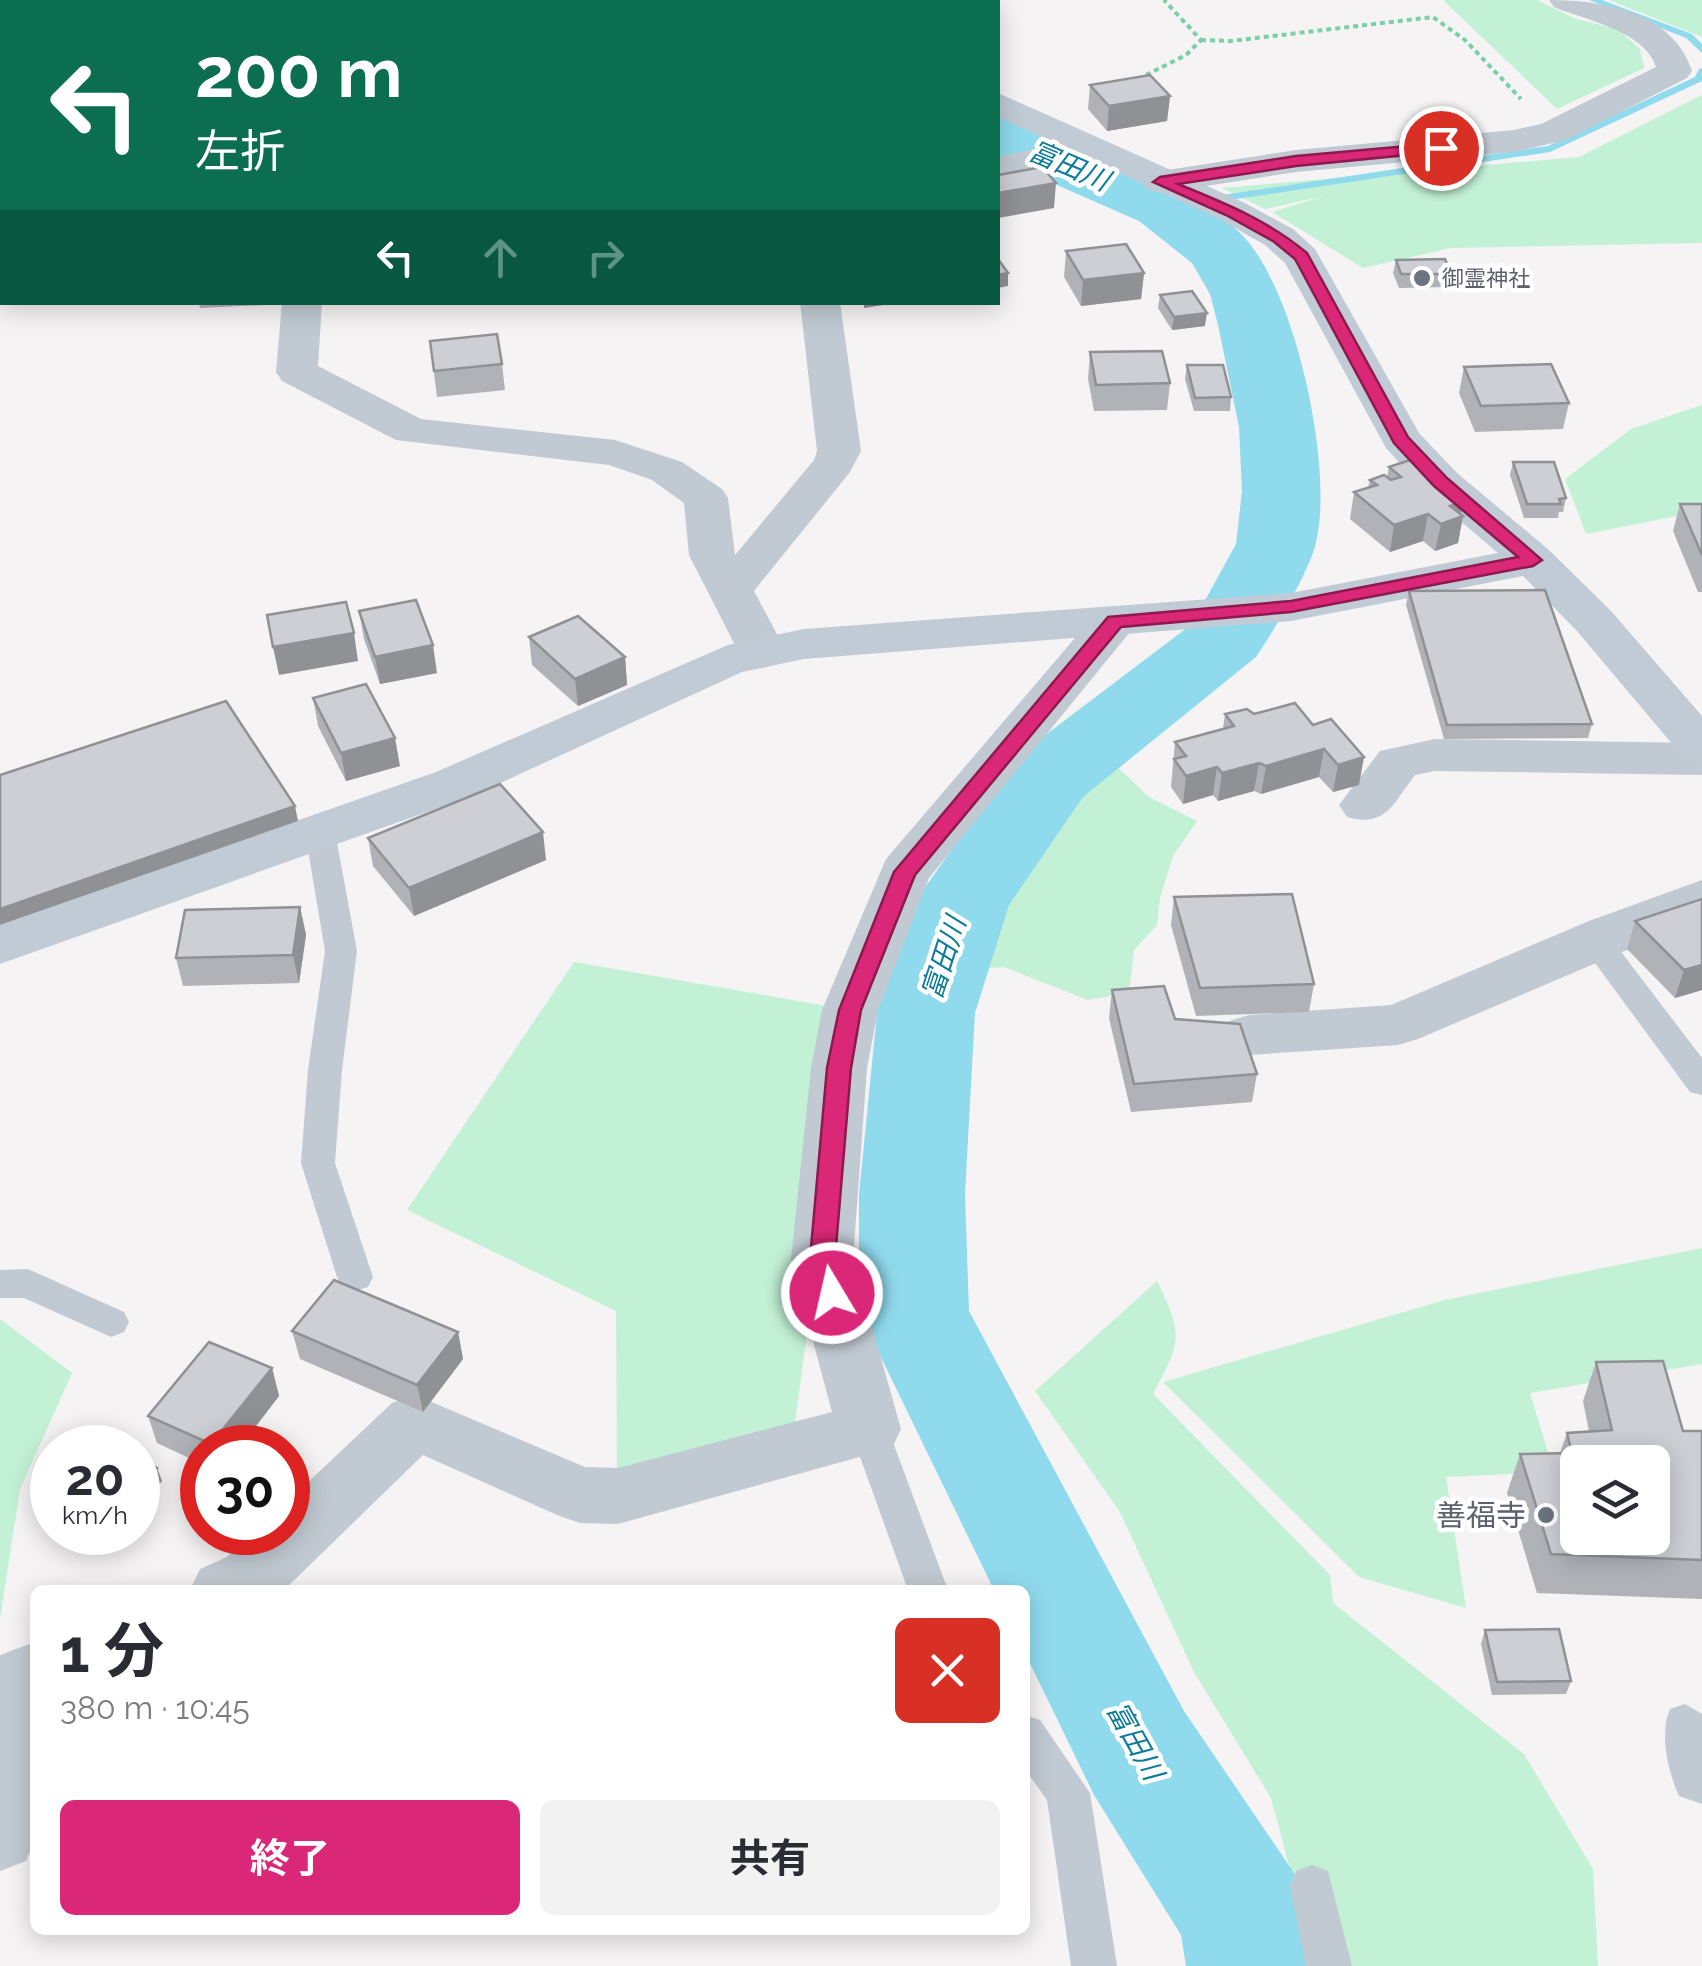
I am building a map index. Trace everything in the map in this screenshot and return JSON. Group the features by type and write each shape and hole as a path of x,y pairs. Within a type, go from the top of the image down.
{"street":[{"path":"1170,186 1296,161 1514,141 1553,132 1674,71 1673,58 1652,37 1566,0"},
{"path":"1000,105 1078,151 1232,211 1278,237 1302,257 1400,439 1441,482 1533,560 1594,620 1702,747"},
{"path":"1006,166 1078,151"},
{"path":"302,305 297,372 411,431 615,453 667,471 706,498 712,555 763,652"},
{"path":"730,590 835,463 839,451 820,305"},
{"path":"0,946 454,784 728,660 804,644 1291,606 1533,560"},
{"path":"235,1585 251,1578 415,1422 580,1494 618,1496 868,1429 822,1259 839,1068 850,1010 905,872 1115,622"},
{"path":"1365,805 1398,762 1435,755 1702,759"},
{"path":"1250,1035 1398,1026 1702,898"},
{"path":"0,1836 6,1727 22,1679 30,1676"}],"lane":[{"path":"320,832 341,951 325,1070 318,1163 355,1277"},
{"path":"1595,940 1702,1084"},
{"path":"0,1284 28,1283 111,1322"},
{"path":"868,1429 926,1585"},
{"path":"1684,1723 1694,1782 1702,1784"},
{"path":"1030,1741 1068,1793 1094,1966"},
{"path":"1312,1886 1330,1966"}],"path":[{"path":"1164,0 1201,40 1231,41 1433,17 1466,40 1553,132"},
{"path":"1136,80 1186,56 1201,40"}],"green space":[{"path":"1443,0 1537,0 1574,18 1619,30 1640,49 1644,68 1557,109"},
{"path":"1609,0 1702,0 1702,37"},
{"path":"1702,95 1702,243 1451,248 1363,268 1272,212 1324,196 1265,209 1222,188 1579,157"},
{"path":"1702,405 1702,511 1586,534 1565,479 1631,429"},
{"path":"1110,760 1149,797 1197,821 1173,856 1160,898 1157,925 1134,950 1129,993 1088,1000 1004,967 971,970 995,892 1073,771"},
{"path":"574,962 850,1010 795,1423 617,1473 616,1311 407,1210"},
{"path":"1702,1248 1702,1364 1530,1393 1554,1472 1446,1477 1466,1608 1359,1577 1163,1382 1445,1300"},
{"path":"1157,1281 1176,1338 1170,1362 1153,1394 1330,1575 1333,1603 1524,1754 1593,1869 1598,1966 1316,1966 1271,1798 1194,1672 1120,1512 1035,1391"},
{"path":"0,1319 72,1373 49,1425 30,1425 30,1467 20,1489 0,1619"}],"building":[{"path":"1150,75 1170,96 1109,106 1090,85"},
{"path":"1042,167 1056,183 1000,193 1000,175"},
{"path":"1126,244 1144,273 1083,280 1066,251"},
{"path":"1445,259 1451,274 1401,274 1396,260"},
{"path":"1192,291 1207,313 1174,317 1160,295"},
{"path":"497,334 502,364 434,371 430,341"},
{"path":"1162,351 1170,383 1096,385 1090,352"},
{"path":"1551,364 1569,403 1481,406 1464,367"},
{"path":"1187,365 1223,365 1231,397 1195,398"},
{"path":"1410,460 1463,502 1450,506 1463,516 1441,524 1428,514 1394,525 1354,492 1377,485 1370,480 1384,475 1391,480 1401,477 1389,467"},
{"path":"1513,462 1554,462 1566,498 1559,499 1561,504 1527,504"},
{"path":"1680,504 1702,504 1702,555"},
{"path":"1545,590 1592,724 1447,725 1409,591"},
{"path":"416,600 433,645 375,657 359,611"},
{"path":"346,602 354,633 273,647 267,615"},
{"path":"578,616 625,657 575,679 529,637"},
{"path":"366,684 395,738 341,753 313,698"},
{"path":"226,701 295,806 0,909 0,775"},
{"path":"1295,703 1313,725 1331,719 1364,757 1338,765 1324,749 1266,766 1259,763 1222,773 1217,767 1186,776 1174,759 1186,756 1175,742 1234,726 1225,714 1247,709 1254,714"},
{"path":"500,784 543,832 409,888 368,838"},
{"path":"1292,894 1314,984 1200,988 1174,897"},
{"path":"1702,899 1702,965 1684,970 1635,921"},
{"path":"300,907 293,955 176,958 185,910"},
{"path":"1164,986 1175,1019 1240,1024 1257,1074 1134,1084 1112,990"},
{"path":"334,1280 458,1332 417,1385 292,1331"},
{"path":"209,1342 272,1368 226,1425 180,1425 180,1430 148,1416"},
{"path":"1663,1361 1683,1431 1702,1431 1702,1560 1576,1555 1670,1555 1670,1445 1570,1445 1567,1433 1612,1430 1596,1362"},
{"path":"1560,1453 1560,1554 1551,1554 1520,1454"},
{"path":"1559,1629 1571,1681 1497,1682 1485,1630"}],"waterway":[{"path":"1594,0 1689,36 1702,50"},
{"path":"1163,207 1550,149 1699,79 1702,71"},
{"name":"富田川","path":"1000,136 1163,207 1219,251 1245,294 1254,325 1277,427 1281,491 1276,544 1226,639 1051,776 963,900 926,1013 912,1194 914,1312 1139,1753 1245,1916 1254,1966"}],"place":[{"name":"御霊神社","path":"1422,278"},
{"name":"善福寺","path":"1546,1515"}],"route":[{"path":"832,1293 822,1259 839,1068 850,1010 905,872 1115,622 1291,606 1533,560 1441,482 1400,439 1302,257 1278,237 1232,211 1160,182 1296,161 1441,148"}]}
